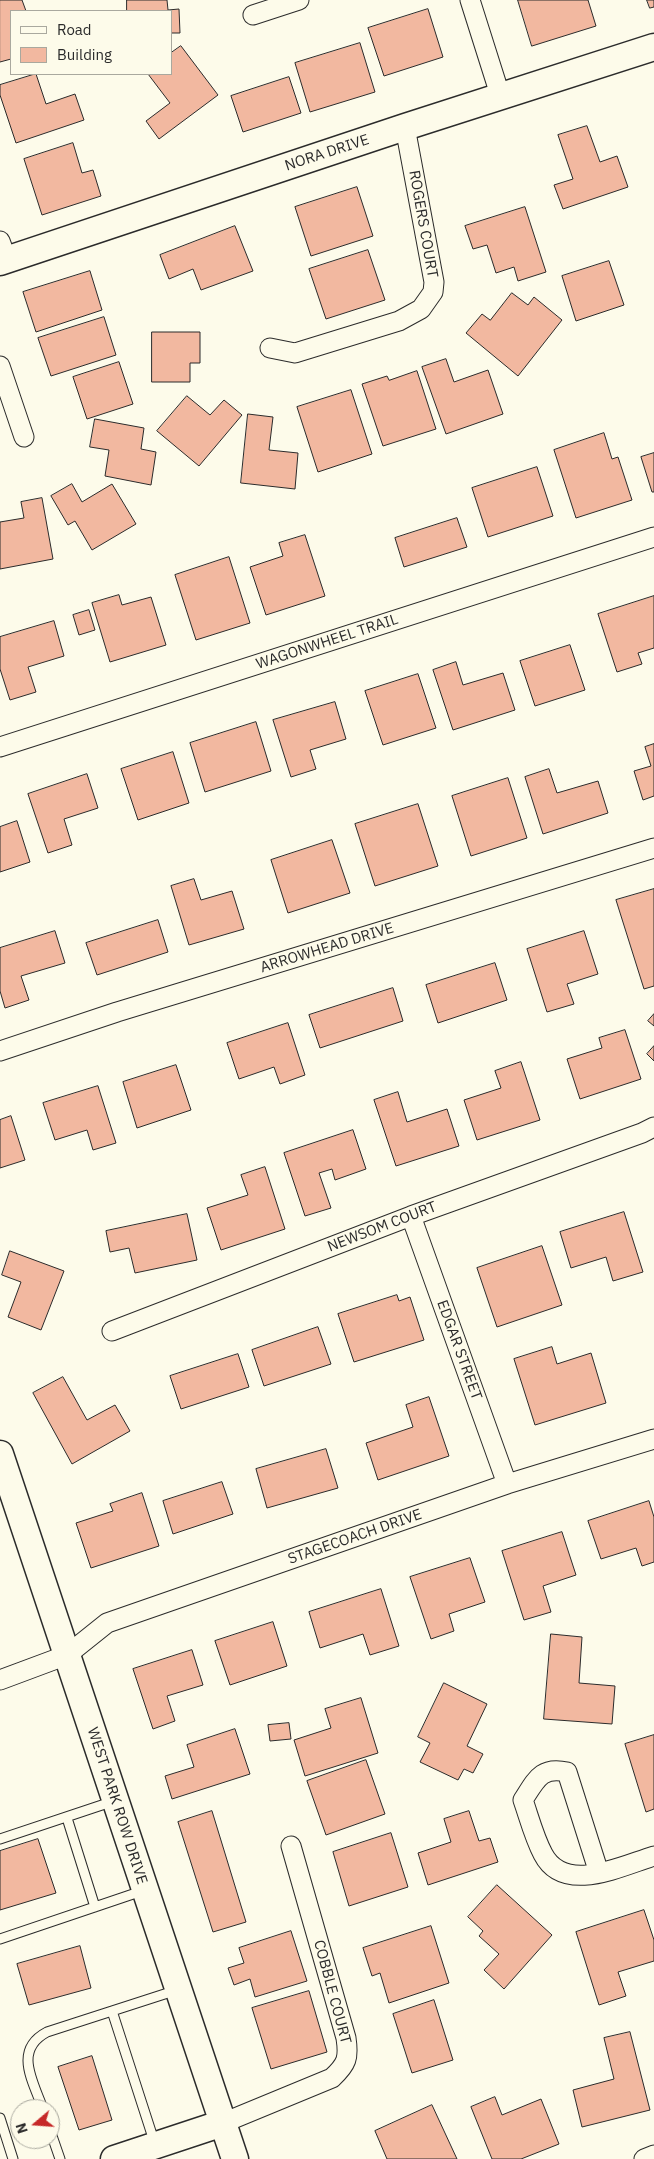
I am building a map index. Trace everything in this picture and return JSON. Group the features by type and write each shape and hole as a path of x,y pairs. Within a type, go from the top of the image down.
{"street":[{"path":"253,15 299,0"},
{"path":"470,0 501,98"},
{"name":"NORA DRIVE","path":"2,254 501,98 654,48"},
{"name":"ROGERS COURT","path":"270,348 295,353 398,321 421,309 433,292 434,282 405,127"},
{"path":"0,366 24,436"},
{"name":"WAGONWHEEL TRAIL","path":"0,747 654,537"},
{"name":"ARROWHEAD DRIVE","path":"0,1051 117,1012 654,848"},
{"name":"NEWSOM COURT","path":"112,1332 411,1216 642,1133 654,1127"},
{"name":"EDGAR STREET","path":"411,1216 507,1484"},
{"name":"STAGECOACH DRIVE","path":"0,1680 67,1656 107,1623 507,1484 654,1439"},
{"name":"WEST PARK ROW DRIVE","path":"0,1454 235,2159"},
{"path":"599,1873 567,1772 554,1769 538,1776 523,1800 543,1854 552,1868 563,1874 578,1876 599,1873 654,1856"},
{"name":"COBBLE COURT","path":"222,2122 332,2078 344,2067 348,2053 346,2038 291,1846"},
{"path":"114,2159 222,2122"},
{"path":"644,2159 654,2155"}],"lane":[{"path":"0,1839 67,1818 115,1800"},
{"path":"67,1818 95,1907"},
{"path":"0,1939 145,1890"},
{"path":"40,2099 28,2066 27,2055 30,2046 38,2037 47,2032 178,1989"},
{"path":"112,2011 156,2145"},
{"path":"0,2118 13,2159"}],"building":[{"path":"0,0 22,0 26,10 10,10 10,59 0,62"},
{"path":"127,0 167,0 168,10 127,10"},
{"path":"518,0 588,0 596,26 532,46"},
{"path":"647,0 654,0 654,7 650,8"},
{"path":"179,9 180,33 172,33 172,10 168,10"},
{"path":"428,9 443,57 384,76 368,28"},
{"path":"360,43 375,92 310,112 295,63"},
{"path":"181,46 218,95 159,139 146,121 170,103 149,75 172,75 172,52"},
{"path":"36,75 46,104 75,94 84,120 16,143 0,95 0,85"},
{"path":"289,77 301,113 243,132 231,96"},
{"path":"587,126 600,162 617,156 628,187 563,209 554,185 573,179 558,135"},
{"path":"73,143 82,173 93,170 101,196 42,215 24,159"},
{"path":"357,187 373,236 311,256 295,207"},
{"path":"525,207 546,272 518,281 514,267 496,273 487,245 473,249 465,226"},
{"path":"235,226 253,271 201,290 193,269 169,279 160,255"},
{"path":"368,250 385,300 326,319 309,269"},
{"path":"609,261 624,305 576,321 562,276"},
{"path":"90,271 102,310 36,332 23,292"},
{"path":"512,293 528,305 534,297 562,320 518,376 466,333 482,314 490,320"},
{"path":"104,317 116,355 51,376 38,338"},
{"path":"152,332 200,332 200,363 190,363 190,382 152,382"},
{"path":"446,359 454,382 488,370 503,414 446,434 422,367"},
{"path":"119,362 133,404 87,419 73,377"},
{"path":"417,371 436,429 383,446 362,384 387,376 389,380"},
{"path":"351,390 372,454 318,472 297,407"},
{"path":"187,396 210,415 224,400 242,415 199,466 157,431"},
{"path":"248,414 273,417 269,450 298,453 295,489 241,483"},
{"path":"95,419 144,428 141,449 156,452 151,485 105,476 109,450 90,447"},
{"path":"604,433 612,459 618,457 632,500 576,518 554,450"},
{"path":"654,453 654,492 652,492 641,457"},
{"path":"537,467 553,516 488,537 472,488"},
{"path":"72,484 82,502 112,484 136,524 92,550 75,521 68,525 51,496"},
{"path":"42,498 53,559 0,569 0,522 24,518 21,502"},
{"path":"457,518 467,547 404,567 395,538"},
{"path":"305,535 325,596 266,615 250,567 283,556 279,543"},
{"path":"229,557 250,623 196,640 175,575"},
{"path":"119,595 122,605 151,597 166,645 110,662 92,603"},
{"path":"654,596 654,648 638,653 642,664 617,672 598,614"},
{"path":"89,610 95,630 79,635 73,615"},
{"path":"54,621 64,656 28,667 36,692 10,700 0,669 0,637"},
{"path":"570,645 585,690 535,706 520,661"},
{"path":"456,662 463,685 503,673 515,710 453,730 433,670"},
{"path":"418,674 436,728 383,745 365,691"},
{"path":"335,702 346,739 310,750 316,769 291,777 273,720"},
{"path":"256,722 271,771 205,792 190,743"},
{"path":"654,744 654,796 643,800 634,771 651,766 645,747"},
{"path":"173,752 189,803 138,820 121,769"},
{"path":"549,769 557,793 598,781 608,813 543,834 525,777"},
{"path":"87,774 98,808 64,819 72,845 48,853 28,794"},
{"path":"508,778 527,838 471,856 452,796"},
{"path":"418,804 438,866 375,886 355,824"},
{"path":"17,821 30,862 0,872 0,827"},
{"path":"332,840 350,893 288,913 271,860"},
{"path":"194,879 201,900 232,891 244,929 189,945 171,886"},
{"path":"654,889 654,986 644,989 616,900"},
{"path":"158,920 168,952 97,975 86,943"},
{"path":"55,931 65,963 21,976 29,1000 5,1008 0,991 0,948"},
{"path":"584,931 598,974 567,984 574,1004 547,1012 527,949"},
{"path":"495,963 507,1000 438,1023 426,985"},
{"path":"393,988 403,1021 320,1048 309,1015"},
{"path":"654,1014 654,1026 648,1021"},
{"path":"288,1023 305,1075 280,1084 274,1067 239,1079 227,1043"},
{"path":"625,1030 641,1079 580,1099 567,1059 602,1048 599,1038"},
{"path":"654,1046 654,1061 647,1054"},
{"path":"521,1062 540,1120 477,1140 464,1100 501,1088 495,1071"},
{"path":"176,1065 191,1110 137,1128 123,1082"},
{"path":"98,1086 116,1143 93,1150 87,1130 55,1140 43,1103"},
{"path":"398,1092 407,1122 447,1109 459,1146 396,1166 374,1100"},
{"path":"11,1116 25,1160 0,1168 0,1120"},
{"path":"353,1130 366,1169 335,1180 332,1169 319,1173 331,1208 305,1216 284,1153"},
{"path":"265,1167 285,1229 221,1250 207,1208 248,1195 241,1175"},
{"path":"624,1212 643,1272 613,1281 606,1257 571,1268 560,1232"},
{"path":"187,1214 197,1260 135,1273 129,1248 110,1252 106,1231"},
{"path":"542,1246 562,1305 497,1327 477,1268"},
{"path":"10,1251 64,1271 41,1330 8,1317 21,1282 2,1275"},
{"path":"397,1295 399,1301 410,1297 424,1340 354,1362 338,1314"},
{"path":"318,1327 331,1364 264,1386 252,1350"},
{"path":"552,1347 557,1364 591,1353 606,1403 535,1425 514,1359"},
{"path":"238,1354 249,1387 181,1409 170,1376"},
{"path":"63,1377 87,1420 115,1405 130,1431 72,1464 33,1393"},
{"path":"429,1397 449,1456 378,1480 366,1443 413,1427 406,1405"},
{"path":"326,1449 338,1488 267,1508 256,1469"},
{"path":"222,1482 233,1514 173,1534 163,1501"},
{"path":"142,1493 159,1546 91,1568 76,1523 113,1511 110,1504"},
{"path":"649,1501 654,1517 654,1562 642,1566 636,1548 601,1559 588,1521"},
{"path":"562,1532 576,1575 543,1586 551,1612 524,1620 502,1551"},
{"path":"470,1558 485,1602 449,1614 454,1631 431,1639 410,1577"},
{"path":"381,1589 399,1646 370,1655 363,1634 320,1648 309,1612"},
{"path":"273,1622 287,1666 230,1685 215,1641"},
{"path":"551,1634 582,1637 579,1683 615,1686 612,1724 544,1719"},
{"path":"192,1650 203,1685 167,1696 175,1721 153,1729 133,1669"},
{"path":"444,1683 487,1704 467,1746 483,1754 473,1773 464,1769 458,1780 420,1762 430,1743 418,1737"},
{"path":"361,1698 378,1753 305,1776 294,1740 331,1728 325,1709"},
{"path":"289,1723 291,1739 270,1741 268,1725"},
{"path":"235,1729 250,1774 172,1799 165,1776 194,1767 187,1745"},
{"path":"654,1735 654,1809 646,1812 625,1744"},
{"path":"366,1760 385,1814 326,1835 307,1781"},
{"path":"212,1811 246,1922 213,1932 178,1822"},
{"path":"469,1811 479,1841 490,1838 498,1862 428,1885 418,1853 451,1842 444,1819"},
{"path":"391,1833 408,1887 349,1906 333,1852"},
{"path":"38,1839 56,1893 0,1910 0,1851"},
{"path":"497,1885 552,1935 504,1989 484,1970 499,1954 479,1936 483,1931 468,1917"},
{"path":"644,1910 654,1940 654,1961 618,1972 626,1996 599,2005 576,1932"},
{"path":"431,1926 449,1983 389,2003 380,1973 372,1976 363,1948"},
{"path":"291,1931 307,1981 255,1997 250,1979 234,1985 228,1968 244,1963 239,1948"},
{"path":"80,1946 91,1988 29,2005 17,1964"},
{"path":"309,1991 327,2052 271,2069 252,2008"},
{"path":"434,2000 453,2060 412,2073 393,2014"},
{"path":"630,2032 650,2110 582,2127 573,2090 614,2079 604,2038"},
{"path":"92,2056 112,2120 79,2130 58,2067"},
{"path":"495,2097 502,2115 541,2099 559,2144 521,2159 492,2159 471,2107"},
{"path":"432,2105 457,2159 387,2159 375,2131"}]}
